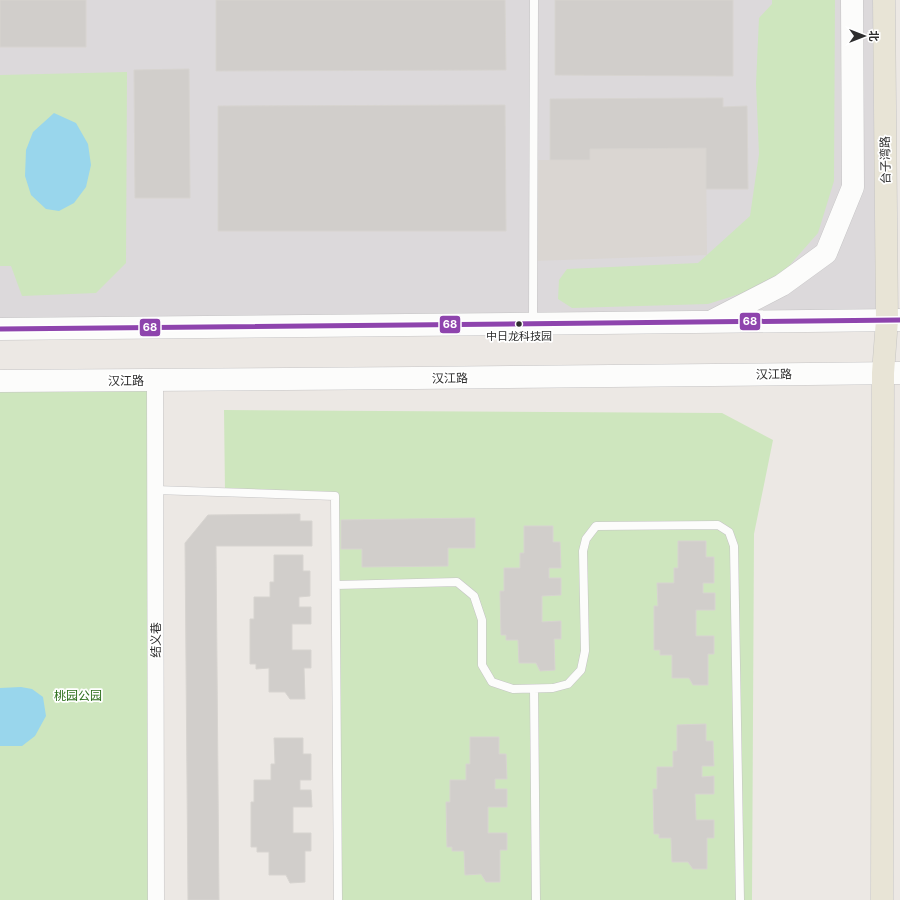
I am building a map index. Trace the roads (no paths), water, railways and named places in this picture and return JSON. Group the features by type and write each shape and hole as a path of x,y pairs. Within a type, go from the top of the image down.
{"main road":[{"path":"710,322 782,285 826,253 853,187 852,0"},
{"name":"台子湾路","path":"882,900 893,320 884,0"},
{"path":"0,329 893,320"},
{"name":"汉江路","path":"0,381 891,373"}],"street":[{"name":"结义巷","path":"155,380 156,900"}],"lane":[{"path":"532,324 534,0"},
{"path":"155,490 335,496 338,900"},
{"path":"336,585 457,582 474,596 482,620 482,665 492,682 513,689 553,688 568,684 581,670 585,651 583,551 586,539 596,526 718,525 729,532 734,546 740,900"},
{"path":"534,688 536,900"}],"water":[{"path":"54,113 76,123 88,144 91,165 86,187 74,203 59,211 46,209 31,195 25,176 26,150 33,132"},
{"path":"21,687 32,689 43,697 46,716 35,736 22,746 0,746 0,688"}],"place":[{"name":"中日龙科技园","path":"519,324"}],"park label":[{"name":"桃园公园","path":"78,695"}]}
